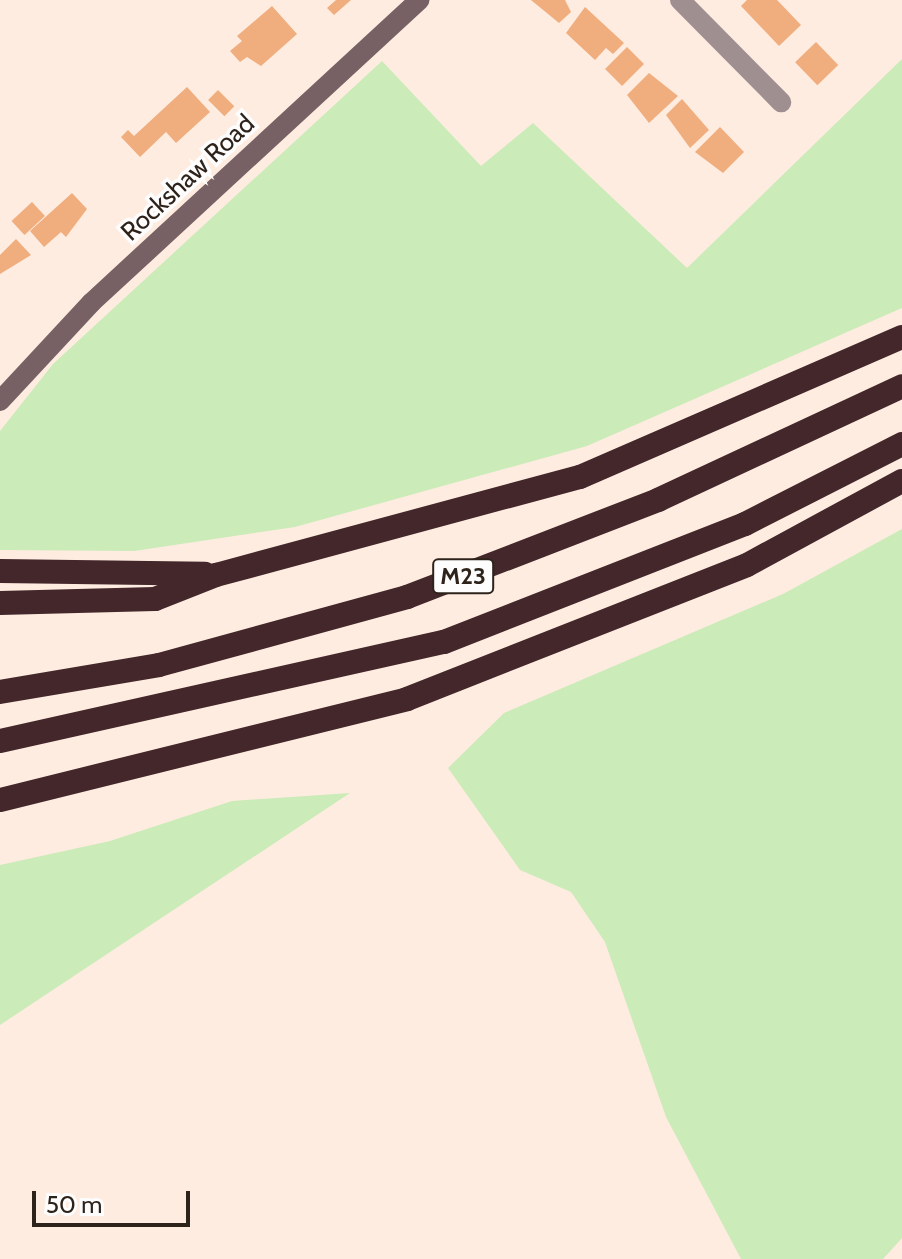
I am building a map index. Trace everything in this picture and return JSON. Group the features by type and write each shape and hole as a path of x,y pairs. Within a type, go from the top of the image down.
{"highway":[{"path":"0,603 155,599 216,575 580,477 902,337"},
{"name":"M23","path":"0,692 159,665 407,597 658,500 902,386"},
{"name":"M23","path":"0,741 444,642 745,524 902,444"},
{"path":"0,800 407,699 747,565 902,481"},
{"path":"0,571 216,575"}],"street":[{"name":"Rockshaw Road","path":"0,401 91,303 419,0"},
{"path":"680,0 781,102"}],"green space":[{"path":"902,59 902,308 587,446 295,527 134,551 0,550 0,431 53,364 382,61 481,166 533,123 687,268"},
{"path":"902,529 902,1238 883,1259 741,1259 666,1117 605,942 571,892 520,870 448,768 504,713 783,594"},
{"path":"350,793 0,1025 0,865 110,841 232,801"}],"building":[{"path":"336,0 351,0 334,15 327,8"},
{"path":"531,0 565,0 571,12 559,23"},
{"path":"747,0 777,0 801,25 779,46 741,6"},
{"path":"272,6 297,34 261,66 247,57 240,62 230,51 242,41 237,36"},
{"path":"585,7 624,43 613,54 606,48 595,60 566,33"},
{"path":"816,42 838,65 817,85 795,62"},
{"path":"627,47 644,64 622,86 605,69"},
{"path":"649,73 678,96 649,123 627,95"},
{"path":"187,87 210,112 176,143 166,132 140,157 121,137 128,130 134,136"},
{"path":"218,90 234,106 224,116 208,100"},
{"path":"682,99 709,130 690,148 666,115"},
{"path":"720,127 744,152 723,173 695,152"},
{"path":"72,193 87,209 66,237 61,232 44,247 30,231"},
{"path":"32,202 45,216 24,235 12,221"},
{"path":"16,239 31,255 0,274 0,255"}]}
